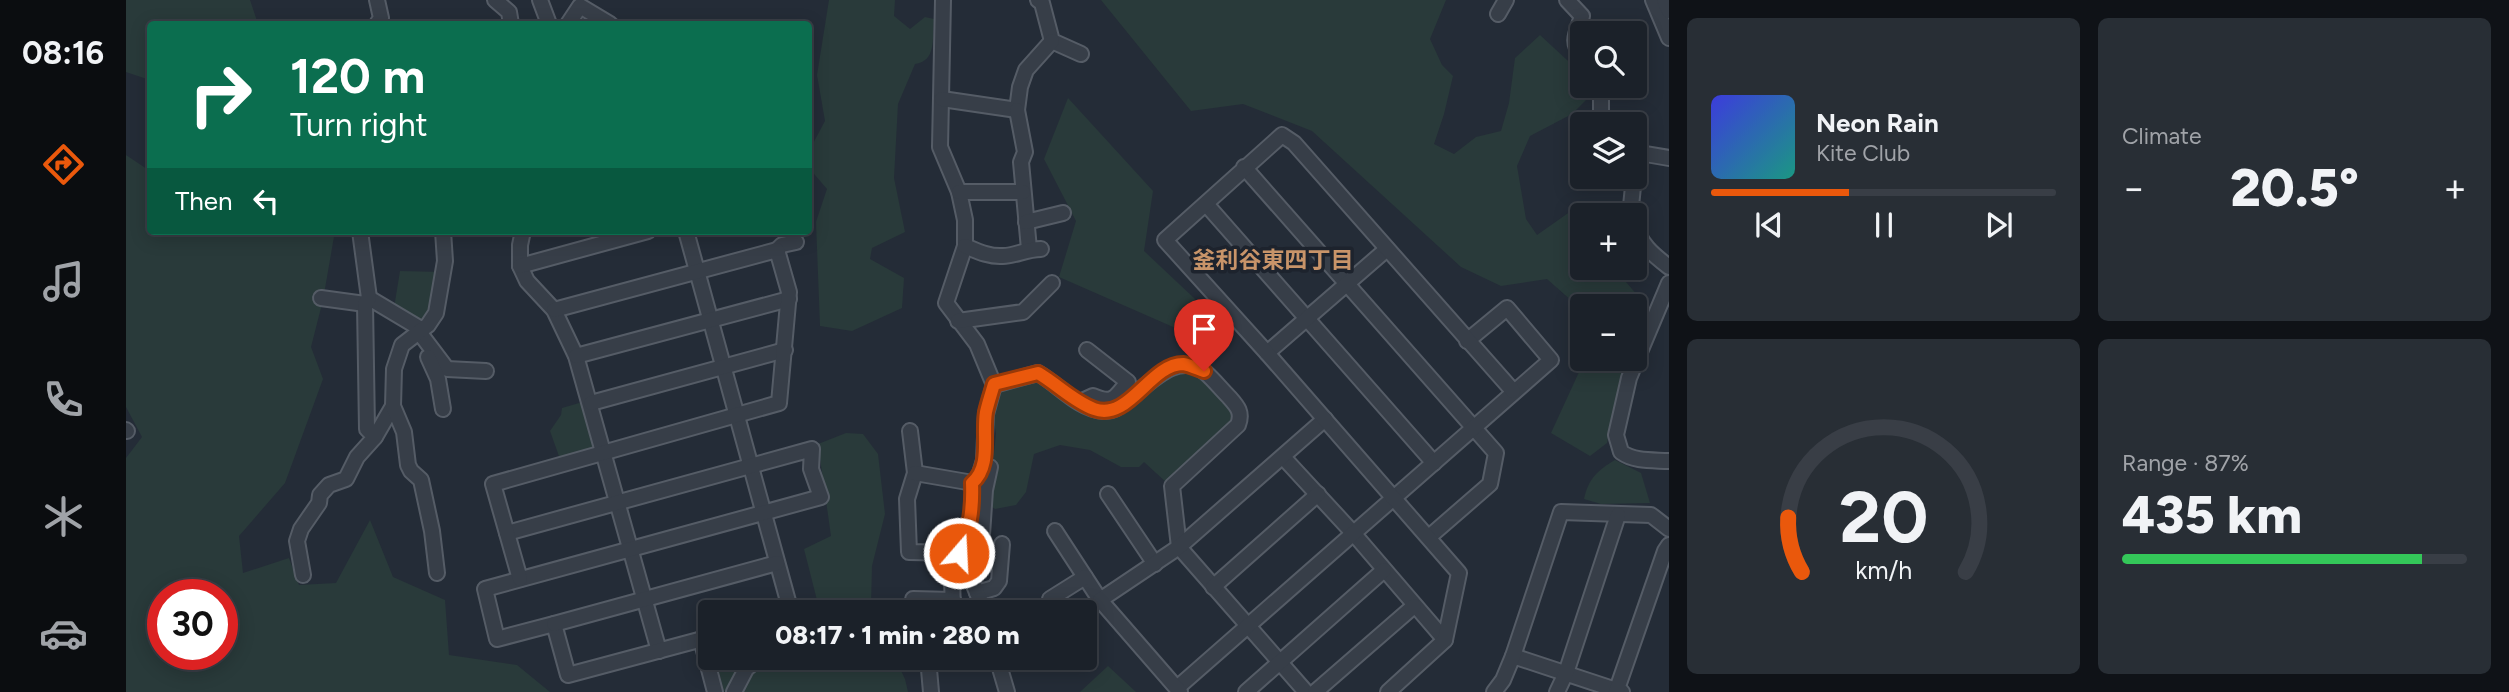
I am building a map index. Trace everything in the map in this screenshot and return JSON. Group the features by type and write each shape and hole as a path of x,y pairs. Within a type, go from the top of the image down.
{"street":[{"path":"377,0 381,18 379,21"},
{"path":"495,0 509,12 510,21"},
{"path":"540,0 548,21"},
{"path":"943,0 940,147 959,192 965,220 965,246 946,303 977,344 994,384 986,414 984,460 979,477 972,483"},
{"path":"1038,0 1042,3 1052,41"},
{"path":"1498,13 1506,0"},
{"path":"1567,0 1582,16 1580,21"},
{"path":"1653,0 1669,38"},
{"path":"1664,0 1669,11"},
{"path":"570,21 580,6 605,21"},
{"path":"1052,41 1081,54"},
{"path":"965,246 986,255 1004,256 1035,249 1026,222 1021,162 1025,152 1017,110 1020,86 1026,70 1052,41"},
{"path":"942,99 1017,110"},
{"path":"1392,691 1445,640 1459,573 1268,353 1165,240 1282,135 1294,143 1513,391"},
{"path":"1647,155 1669,158"},
{"path":"1244,167 1496,453 1490,484 1429,537"},
{"path":"959,192 1024,192"},
{"path":"1206,204 1434,463"},
{"path":"1026,222 1063,213"},
{"path":"360,235 367,301 368,429 375,437"},
{"path":"437,573 432,531 421,480 408,465 404,432 393,406 394,369 402,345 428,324 436,313 444,269 444,235"},
{"path":"522,235 520,266 527,281 554,310 576,356 659,651"},
{"path":"520,266 633,235"},
{"path":"687,235 788,600"},
{"path":"554,310 776,250 782,245 796,242"},
{"path":"1268,353 1387,249"},
{"path":"1647,249 1669,267"},
{"path":"520,579 493,484 779,403 789,292 776,250"},
{"path":"958,321 1023,312 1052,283"},
{"path":"1669,283 1629,378 1616,435 1621,452 1628,457 1637,460 1669,461"},
{"path":"321,298 367,301 418,332 447,369 486,371"},
{"path":"576,356 789,299"},
{"path":"1055,531 1100,600 1179,690 1551,360 1507,308 1467,341"},
{"path":"418,332 439,379 443,409"},
{"path":"591,403 785,350"},
{"path":"1080,402 1093,396 1105,401 1112,400 1128,382 1087,350"},
{"path":"994,384 1038,373 1080,402 1106,411 1118,408 1168,368 1184,364 1204,371 1240,411 1241,417 1238,425 1172,486 1179,547 1306,692"},
{"path":"303,575 297,541 301,529 319,503 320,495 329,485 346,478 357,457 375,437 393,406"},
{"path":"980,600 971,578 982,535 985,490 992,448 991,428 986,414"},
{"path":"1100,600 1179,547 1325,419"},
{"path":"910,431 915,473 907,499 909,552 959,553"},
{"path":"507,533 812,449 811,469 821,497 485,589 497,639 777,563"},
{"path":"1283,457 1354,534 1445,640"},
{"path":"915,473 972,483"},
{"path":"953,600 952,578 973,511 972,483"},
{"path":"1108,494 1155,564"},
{"path":"1213,587 1318,494"},
{"path":"1494,692 1503,681 1513,656 1561,512 1651,514 1669,529"},
{"path":"1557,692 1566,673 1618,514"},
{"path":"977,593 994,588 999,581 1002,544"},
{"path":"1513,656 1618,691 1669,545"},
{"path":"1246,692 1384,570"},
{"path":"1050,599 1085,577"},
{"path":"913,599 919,600"},
{"path":"1315,692 1414,606"},
{"path":"554,624 568,675 698,640"},
{"path":"711,670 715,692"},
{"path":"734,692 745,670"},
{"path":"929,670 932,692"},
{"path":"1001,670 1007,692"}],"shaded area":[{"path":"126,0 250,0 257,21 147,21 147,79 126,72"},
{"path":"829,0 895,0 894,16 910,29 925,17 934,19 930,53 922,62 915,64 898,104 894,178 905,232 872,248 870,259 904,278 902,308 852,331 820,326 816,222 827,189 812,172 812,145 825,121 817,75"},
{"path":"1101,0 1446,0 1430,39 1442,65 1453,76 1434,144 1454,154 1476,137 1501,131 1509,103 1515,58 1540,35 1570,63 1570,98 1586,100 1574,112 1570,112 1570,115 1530,136 1517,166 1526,219 1537,235 1570,212 1570,280 1624,280 1636,294 1570,294 1570,299 1547,279 1501,286 1461,267 1312,131 1243,104 1191,111"},
{"path":"1068,98 1153,191 1144,251 1195,299 1180,330 1059,277 1076,221 1044,159"},
{"path":"126,155 147,169 147,235 334,235 323,300 311,347 323,379 285,483 239,536 243,573 289,558 299,585 336,583 370,520 393,577 445,600 449,655 517,665 550,692 126,692 126,458 142,437 126,407"},
{"path":"400,271 442,272 435,310 421,326 394,308"},
{"path":"1182,370 1201,375 1235,413 1234,422 1167,483 1144,462 1139,467 1121,467 1090,450 1060,445 1034,454 1026,492 1016,505 995,509 989,505 996,433 992,414 1001,390 1035,380 1081,409"},
{"path":"1579,371 1625,371 1607,443 1590,456 1551,433"},
{"path":"586,401 598,449 560,459 550,431 561,415 562,408"},
{"path":"846,433 863,434 878,454 885,514 872,566 871,600 817,600 804,549 831,536 818,444"},
{"path":"1615,460 1641,473 1650,503 1601,504 1584,499 1595,476"},
{"path":"1108,666 1136,692 1080,692"},
{"path":"718,670 739,670 724,692"},
{"path":"752,670 901,670 908,692 731,692"}],"district":[{"name":"釜利谷東四丁目","path":"1273,260"}],"route":[{"path":"959,553 967,537 973,511 972,483 979,477 984,460 986,414 994,384 1038,373 1066,394 1094,409 1106,411 1118,408 1168,368 1184,364 1204,371"}]}
